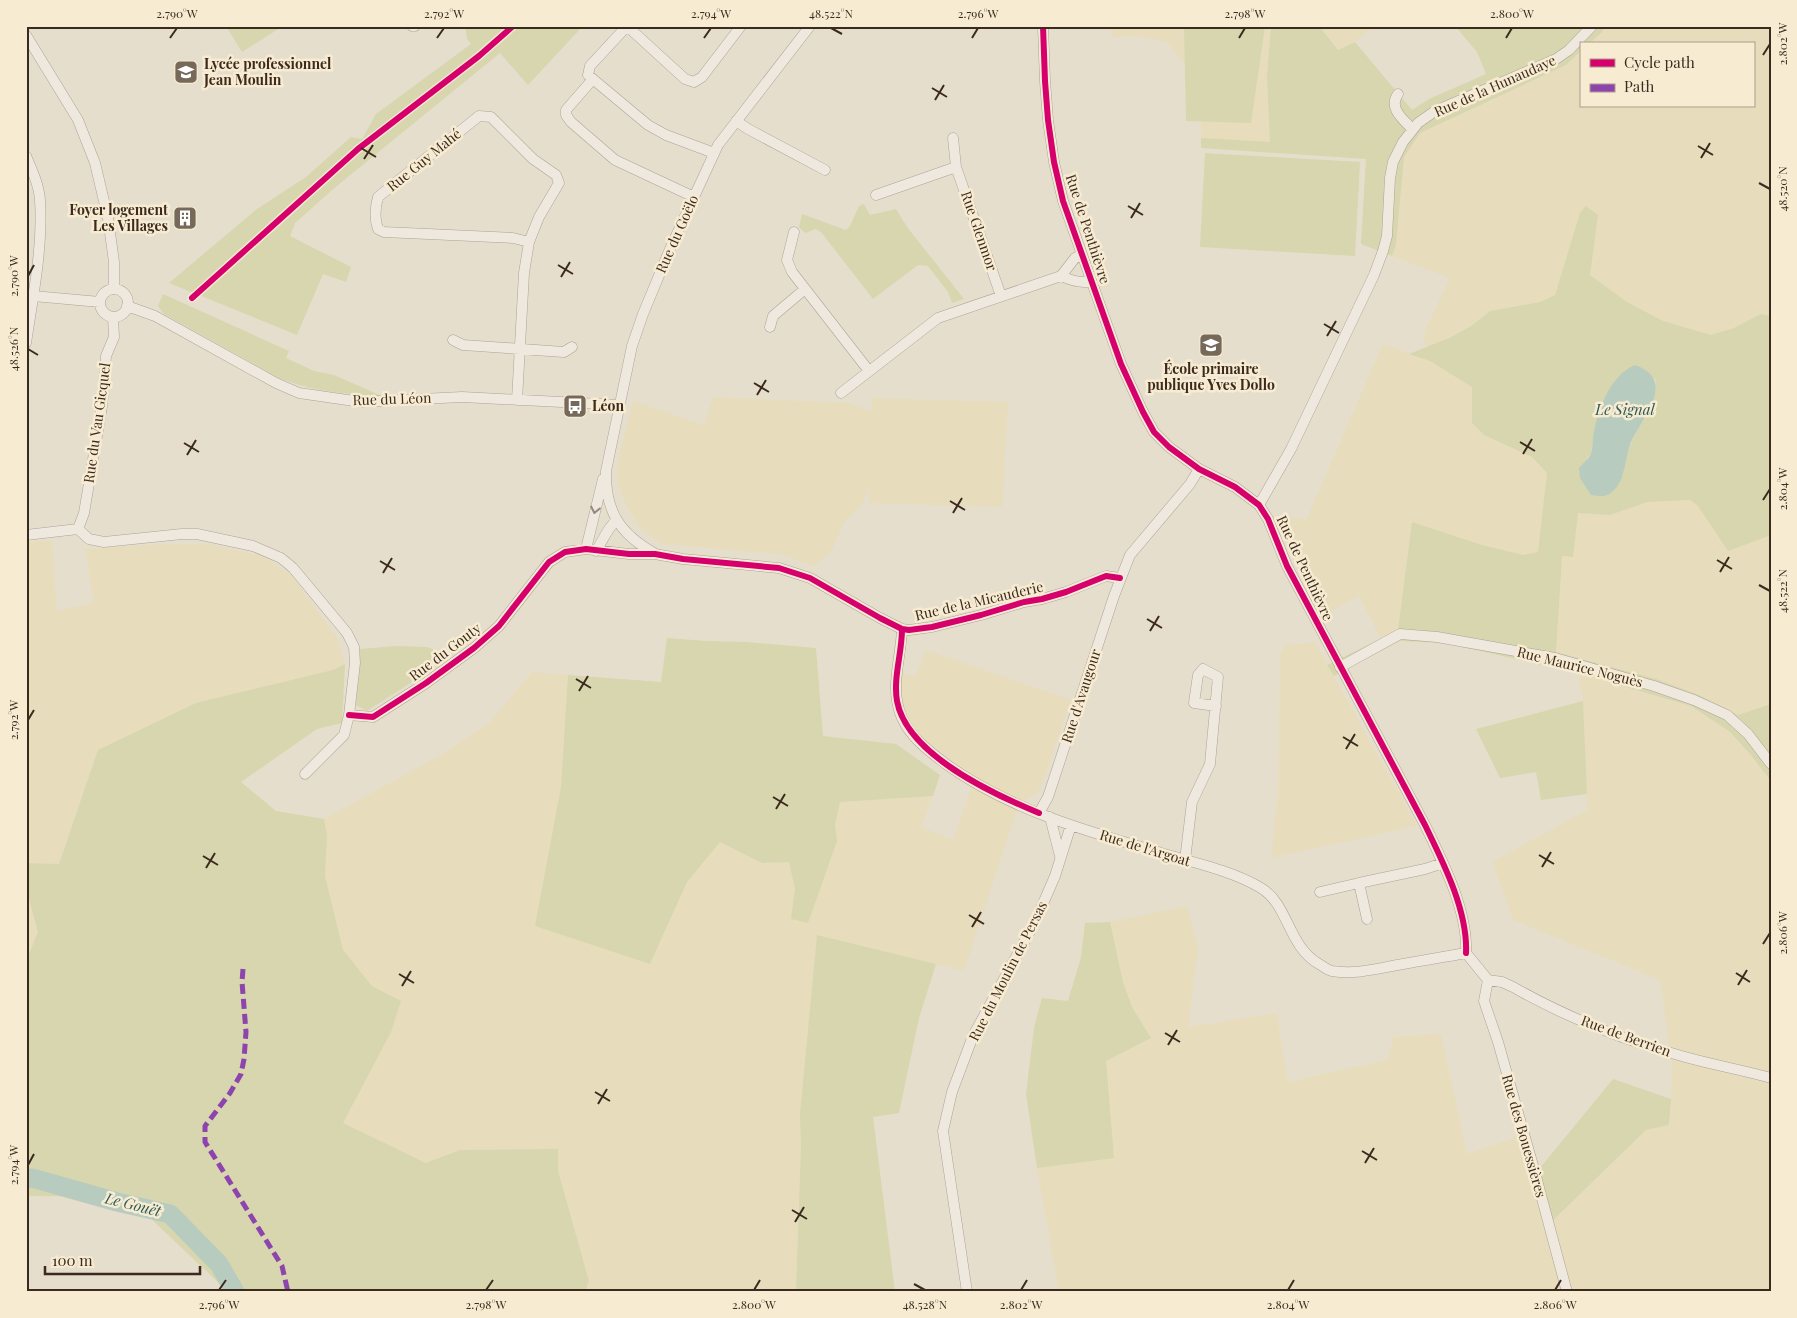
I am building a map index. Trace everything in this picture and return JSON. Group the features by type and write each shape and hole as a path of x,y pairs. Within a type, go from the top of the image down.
{"street":[{"path":"714,153 666,135 648,125 588,74 590,66 627,26 685,79 694,82 702,77 741,26"},
{"name":"Rue du Goëlo","path":"656,554 628,536 616,521 605,488 606,471 618,405 632,346 656,280 714,153 736,121 810,26"},
{"name":"Rue de Penthièvre","path":"1043,26 1045,81 1054,162 1063,200 1121,364 1154,432 1169,447 1199,469 1235,487 1259,506 1268,519 1287,566 1425,824 1443,863 1465,927 1467,939 1466,953"},
{"name":"Rue de la Hunaudaye","path":"1259,506 1291,449 1384,251 1393,162 1412,129 1435,111 1556,59 1569,50 1592,26"},
{"path":"26,35 78,120 95,163 108,218 114,262 114,289"},
{"path":"593,79 566,110 566,115 571,122 615,160 694,197"},
{"path":"1398,94 1394,100 1395,109 1412,129"},
{"name":"Rue Guy Mahé","path":"518,400 524,273 529,242 539,217 559,183 556,175 533,159 491,117 479,116 378,197 375,210 376,224 378,229 384,232 513,238 529,242"},
{"path":"736,121 825,170"},
{"name":"Rue Glenmor","path":"953,138 956,167 1001,296"},
{"path":"26,156 40,199 39,243 26,343"},
{"path":"876,195 956,167"},
{"path":"794,232 787,260 792,272 869,371"},
{"path":"841,393 938,318 1061,276 1065,268 1075,258 1082,255"},
{"path":"1061,276 1071,281 1086,283 1091,281"},
{"path":"114,289 125,294 128,306 124,313 113,316 104,313 100,302 103,294 114,289"},
{"path":"770,327 773,316 805,289"},
{"path":"33,296 100,302"},
{"name":"Rue du Léon","path":"128,306 155,316 276,383 299,392 361,402 462,397 618,405"},
{"name":"Rue du Vau Gicquel","path":"78,529 84,513 102,406 106,356 114,337 113,316"},
{"path":"453,340 462,345 564,352 572,347"},
{"path":"1120,578 1130,555 1190,484 1199,469"},
{"name":"Rue du Goëlo","path":"591,550 599,492 606,471"},
{"path":"591,550 603,541 611,525 616,521"},
{"path":"26,536 78,529 89,539 104,542 197,534 253,546 281,558 293,568 346,633 354,647 355,663 349,715 344,734 305,774"},
{"name":"Rue de la Micauderie","path":"591,550 629,554 656,554 683,559 779,568 810,578 902,629 932,627 981,615 1066,592 1106,576 1120,578"},
{"name":"Rue du Gouty","path":"349,715 373,717 426,683 499,626 549,562 565,552 591,550"},
{"name":"Rue d'Avaugour","path":"1044,815 1048,797 1120,578"},
{"name":"Rue de l'Argoat","path":"902,629 895,681 897,702 902,718 911,734 931,752 964,776 1002,798 1071,825 1185,860 1262,888 1277,902 1296,941 1309,958 1330,970 1353,973 1466,953"},
{"name":"Rue Maurice Noguès","path":"1340,667 1400,634 1437,637 1555,658 1654,686 1694,700 1727,715 1748,734 1771,764"},
{"path":"1185,860 1192,802 1210,764 1216,706"},
{"path":"1044,815 1060,857"},
{"name":"Rue du Moulin de Persas","path":"966,1292 943,1131 952,1092 972,1036 1035,922 1055,876 1071,825"},
{"path":"1320,892 1443,863"},
{"path":"1359,883 1367,919"},
{"path":"1466,953 1488,980"},
{"name":"Rue de Berrien","path":"1488,980 1502,982 1578,1019 1637,1042 1685,1057 1771,1078"},
{"name":"Rue des Bouessières","path":"1488,980 1484,1001 1498,1042 1567,1292"}],"shaded area":[{"path":"1112,26 1271,26 1267,77 1270,142 1201,138 1201,110 1186,66 1167,42 1137,36 1112,37"},
{"path":"1319,26 1374,26 1355,42 1338,50"},
{"path":"1605,26 1771,26 1771,316 1761,314 1734,328 1711,335 1663,321 1627,302 1590,275 1598,215 1586,207 1580,213 1555,295 1540,302 1490,311 1470,326 1429,347 1423,340 1426,328 1450,278 1392,256 1396,244 1404,157 1420,133 1566,65 1580,52 1580,108 1754,108 1754,42 1591,42 1602,32"},
{"path":"1383,344 1430,361 1472,387 1472,423 1484,435 1532,457 1547,473 1538,552 1523,555 1482,545 1412,522 1398,630 1381,639 1359,596 1323,615 1293,559 1277,516 1306,520"},
{"path":"713,397 849,403 872,412 872,398 1008,402 1002,507 869,503 869,487 862,505 844,522 831,552 813,566 780,554 661,544 639,527 624,502 617,480 619,457 633,401 704,425"},
{"path":"1690,500 1698,506 1728,550 1771,535 1771,704 1738,715 1699,695 1656,679 1556,652 1562,556 1573,556 1578,512 1610,515 1647,502"},
{"path":"52,540 57,611 94,603 85,549 161,544 209,544 262,556 291,575 336,636 345,664 91,773 59,864 26,863 26,542"},
{"path":"1315,642 1417,826 1271,858 1278,794 1280,654 1287,645"},
{"path":"926,650 1071,700 1039,792 1022,801 1016,813 964,971 817,935 800,1114 801,1146 796,1292 585,1292 589,1281 558,1171 558,1149 460,1150 426,1163 343,1123 391,1032 401,1001 372,986 343,950 325,876 327,836 324,819 441,755 489,723 532,672 568,675 561,787 650,964 687,882 720,842 762,863 789,862 795,889 791,919 836,841 835,825 840,802 933,796 921,827 953,840 970,792 970,775 913,730 903,706 901,673 915,677"},
{"path":"1578,673 1691,706 1729,731 1771,781 1771,1292 1059,1292 1037,1168 1114,1157 1106,1061 1151,1037 1132,1007 1123,982 1110,922 1187,906 1198,947 1188,1027 1277,1013 1288,1082 1387,1060 1394,1037 1441,1034 1467,1154 1519,1136 1545,1228 1646,1130 1670,1125 1672,1062 1660,980 1513,920 1492,862 1587,810 1583,701"},
{"path":"26,888 38,932 29,954 26,953"}],"green space":[{"path":"226,26 283,26 242,52"},
{"path":"465,26 583,26 528,85 500,53 338,185 295,223 290,236 351,267 346,282 323,274 297,335 169,283 257,209 306,177 351,137 362,139 376,114 471,44 467,39"},
{"path":"1184,26 1265,26 1251,123 1186,121"},
{"path":"1271,26 1319,26 1338,50 1355,42 1412,110 1429,99 1486,74 1477,52 1455,26 1605,26 1602,32 1591,42 1580,42 1580,52 1566,65 1420,133 1404,157 1396,244 1392,256 1361,244 1366,159 1201,148 1201,138 1270,142 1267,77"},
{"path":"1205,153 1360,162 1355,256 1200,247"},
{"path":"864,204 870,215 896,209 907,227 964,299 952,303 948,292 928,266 918,265 873,299 821,232 816,229 805,233 799,227 802,214 846,230 850,226 859,206"},
{"path":"1586,206 1598,215 1590,275 1627,302 1663,321 1711,335 1734,328 1761,314 1771,316 1771,535 1728,551 1698,506 1690,500 1647,502 1610,515 1578,513 1573,557 1562,556 1556,652 1656,679 1699,695 1738,715 1771,704 1771,781 1729,731 1691,706 1578,673 1444,643 1400,641 1334,676 1327,665 1398,630 1412,522 1482,545 1523,555 1538,552 1547,473 1532,457 1484,435 1472,423 1472,387 1430,361 1409,354 1451,337 1471,326 1490,311 1540,302 1555,295 1580,213","holes":["1655,378 1656,387 1652,404 1628,452 1623,476 1586,459 1591,454 1593,437"]},
{"path":"163,294 289,351 286,358 314,371 334,375 384,397 317,389 277,377 164,314 158,306"},
{"path":"667,638 816,648 823,736 896,744 940,775 933,796 840,802 835,825 837,841 808,923 791,919 795,889 789,862 762,863 720,842 687,882 650,964 535,926 561,787 568,675 661,682"},
{"path":"396,646 427,647 433,649 435,667 367,711 356,705 360,649"},
{"path":"345,664 342,723 317,729 241,782 276,811 324,819 327,836 325,876 343,950 372,986 401,1001 391,1032 343,1123 426,1163 460,1150 558,1149 558,1171 589,1281 585,1292 225,1292 223,1287 128,1197 26,1196 26,953 29,954 38,932 26,888 26,863 59,864 98,750 196,703 333,670"},
{"path":"1583,701 1587,794 1541,800 1536,772 1500,778 1476,729"},
{"path":"1110,922 1123,982 1132,1007 1151,1038 1106,1061 1114,1158 1037,1168 1026,1094 1034,1028 1042,998 1068,1001 1081,957 1085,923"},
{"path":"817,935 936,964 919,1018 899,1113 873,1117 895,1292 796,1292 801,1146 800,1114"},
{"path":"1613,1079 1671,1099 1669,1125 1646,1130 1545,1228 1531,1179"}],"water":[{"name":"Le Signal","path":"1635,365 1648,372 1654,380 1656,390 1653,401 1630,445 1622,476 1617,487 1605,496 1591,495 1580,478 1579,468 1588,459 1592,450 1601,406 1611,386 1626,370"}],"waterway":[{"name":"Le Gouët","path":"26,1179 32,1178 117,1202 170,1214 219,1264 235,1292"}],"marked path":[{"path":"243,969 242,982 246,1032 241,1074 230,1093 205,1126 205,1142 282,1266 288,1292"}],"cycle path":[{"path":"192,298 358,149 479,56 513,26"},
{"path":"1043,26 1048,120 1054,162 1063,201 1121,364 1154,432 1169,447 1199,469 1235,487 1259,505 1268,519 1287,566 1425,825 1439,855 1459,904 1466,937 1466,953"},
{"path":"349,715 373,717 426,683 474,648 499,626 549,562 565,552 586,549 629,554 655,554 683,559 779,568 810,578 880,618 902,629 909,630 932,627 1024,602 1042,599 1066,592 1106,576 1120,578"},
{"path":"902,629 896,683 897,701 904,721 917,739 954,770 999,795 1039,813"}],"place":[{"name":"Lycée professionnel Jean Moulin","path":"186,72"},
{"name":"Foyer logement Les Villages","path":"185,218"},
{"name":"École primaire publique Yves Dollo","path":"1211,345"},
{"name":"Léon","path":"575,406"}]}
